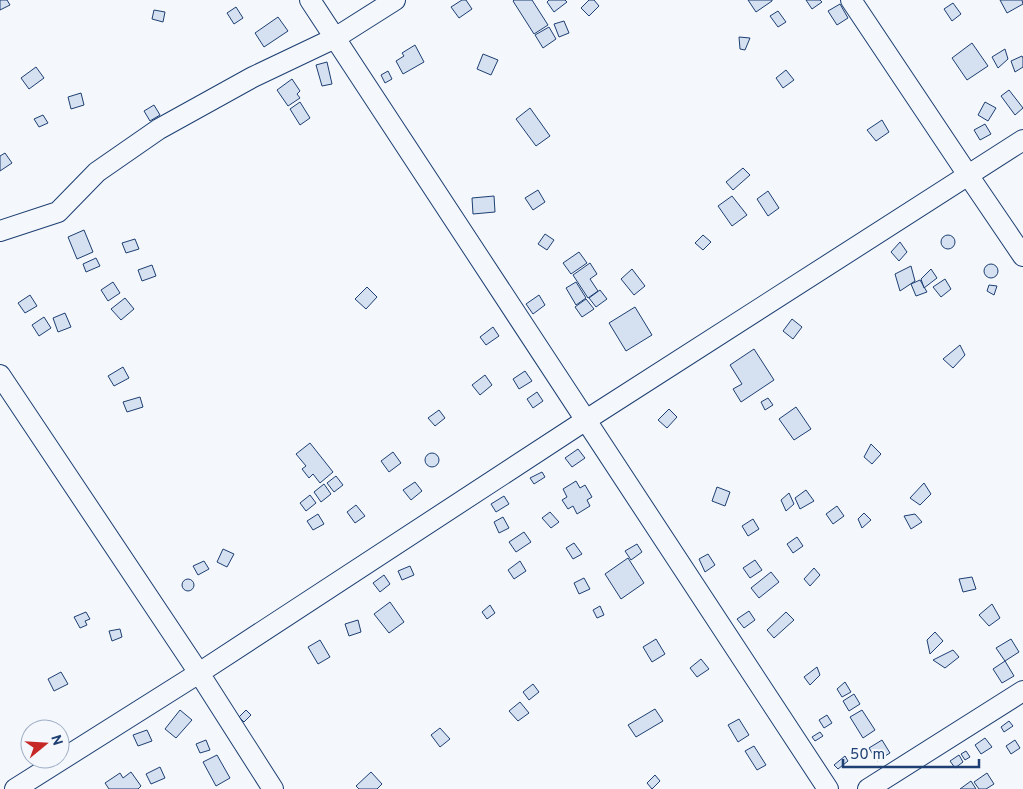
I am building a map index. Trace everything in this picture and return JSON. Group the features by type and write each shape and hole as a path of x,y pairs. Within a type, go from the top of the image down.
{"street":[{"path":"310,0 828,789"},
{"path":"0,231 58,212 97,172 159,129 253,77 336,38 395,0"},
{"path":"851,0 1023,256"},
{"path":"15,789 199,673 586,420 1023,140"},
{"path":"0,375 199,673 273,789"},
{"path":"868,789 1023,691"}],"building":[{"path":"0,0 7,0 10,5 0,10"},
{"path":"462,0 466,0 472,9 459,18 451,7"},
{"path":"514,0 532,0 548,25 534,34"},
{"path":"549,0 565,0 567,2 554,12 547,2"},
{"path":"589,0 594,0 599,6 589,16 581,8"},
{"path":"748,0 772,0 772,1 756,12"},
{"path":"806,0 820,0 822,2 812,9"},
{"path":"1000,0 1022,0 1023,4 1007,13"},
{"path":"953,3 961,14 952,21 944,9"},
{"path":"840,4 848,18 837,25 828,11"},
{"path":"236,7 243,18 234,24 227,13"},
{"path":"154,10 165,12 163,22 152,19"},
{"path":"778,11 786,22 778,27 770,16"},
{"path":"278,17 288,31 264,47 255,33"},
{"path":"564,21 569,33 559,37 554,24"},
{"path":"549,27 556,39 543,48 535,35"},
{"path":"739,37 750,38 745,50 740,49"},
{"path":"972,43 988,66 967,80 952,58"},
{"path":"415,45 424,62 403,74 396,61 404,56 402,53"},
{"path":"1005,49 1008,59 998,68 992,57"},
{"path":"483,54 498,60 491,75 477,69"},
{"path":"1022,56 1023,67 1015,72 1011,61"},
{"path":"327,62 332,84 322,86 316,65"},
{"path":"36,67 44,78 29,89 21,78"},
{"path":"786,70 794,80 783,88 776,78"},
{"path":"388,71 392,79 385,83 381,75"},
{"path":"292,79 300,91 297,94 300,98 288,106 277,90"},
{"path":"1009,90 1023,108 1015,115 1001,96"},
{"path":"81,93 84,105 71,109 68,97"},
{"path":"300,102 310,118 300,125 290,109"},
{"path":"985,102 996,108 988,121 978,115"},
{"path":"154,105 160,115 150,121 144,111"},
{"path":"530,108 550,136 536,146 516,119"},
{"path":"43,115 48,123 39,127 34,119"},
{"path":"882,120 889,132 876,141 867,130"},
{"path":"985,124 991,134 980,140 974,130"},
{"path":"5,153 12,163 0,171 0,156"},
{"path":"743,168 750,175 733,190 726,182"},
{"path":"538,190 545,202 533,210 525,198"},
{"path":"768,191 779,208 768,216 757,199"},
{"path":"494,196 495,212 473,214 472,198"},
{"path":"732,196 747,215 732,226 718,206"},
{"path":"84,230 93,252 77,259 68,237"},
{"path":"545,234 554,240 547,250 538,244"},
{"path":"703,235 711,242 703,250 695,243"},
{"path":"948,235 953,237 955,242 953,247 948,249 943,247 941,242 943,237"},
{"path":"135,239 139,249 126,253 122,243"},
{"path":"900,242 907,252 899,261 891,252"},
{"path":"579,252 587,263 571,274 563,263"},
{"path":"96,258 100,266 86,272 83,264"},
{"path":"590,263 597,274 590,279 598,291 588,298 573,275"},
{"path":"988,264 994,264 998,271 994,278 988,278 984,274 984,268"},
{"path":"152,265 156,276 142,281 138,270"},
{"path":"911,266 915,281 900,291 895,274"},
{"path":"632,269 645,286 634,295 621,279"},
{"path":"931,269 937,278 924,288 921,279"},
{"path":"945,279 951,289 941,297 933,287"},
{"path":"920,280 927,292 916,296 911,284"},
{"path":"113,282 120,293 108,301 101,290"},
{"path":"576,282 586,298 576,305 566,288"},
{"path":"989,285 997,286 994,295 987,291"},
{"path":"367,287 377,297 366,309 355,299"},
{"path":"600,290 607,299 596,307 589,298"},
{"path":"30,295 37,306 25,313 18,303"},
{"path":"539,295 545,305 533,314 526,304"},
{"path":"125,298 134,309 121,320 111,309"},
{"path":"586,299 594,309 582,317 575,307"},
{"path":"635,307 652,335 626,351 609,323"},
{"path":"65,313 71,327 58,332 53,318"},
{"path":"44,317 51,328 39,336 32,325"},
{"path":"792,319 802,327 793,339 783,331"},
{"path":"493,327 499,336 486,345 480,337"},
{"path":"960,345 965,355 953,368 943,359"},
{"path":"754,349 774,380 741,402 733,389 742,384 730,365"},
{"path":"123,367 129,378 114,386 108,376"},
{"path":"525,371 532,381 519,389 513,379"},
{"path":"485,375 492,385 480,395 472,385"},
{"path":"537,392 543,401 533,408 527,399"},
{"path":"140,397 143,407 127,412 123,402"},
{"path":"768,398 773,405 765,410 761,402"},
{"path":"796,407 811,429 794,440 779,419"},
{"path":"669,409 677,417 667,428 658,420"},
{"path":"439,410 445,418 435,426 428,418"},
{"path":"310,443 333,472 320,483 313,474 309,478 302,469 306,466 296,454"},
{"path":"871,444 881,454 872,464 864,457"},
{"path":"578,449 585,458 572,467 565,458"},
{"path":"393,452 401,463 389,472 381,461"},
{"path":"429,453 435,453 439,460 435,467 429,467 425,463 425,457"},
{"path":"542,472 545,477 534,484 530,478"},
{"path":"336,476 343,485 334,492 327,483"},
{"path":"576,481 580,488 585,485 592,497 587,500 590,506 577,514 573,506 568,509 562,500 567,497 563,489"},
{"path":"415,482 422,491 411,500 403,490"},
{"path":"924,483 931,494 920,505 910,498"},
{"path":"324,484 331,494 321,502 314,492"},
{"path":"717,487 730,492 725,506 712,501"},
{"path":"806,490 814,501 800,509 795,498"},
{"path":"789,493 794,504 786,511 781,500"},
{"path":"310,495 316,503 306,511 300,503"},
{"path":"504,496 509,504 496,512 491,504"},
{"path":"356,505 365,516 355,523 347,512"},
{"path":"837,506 844,516 833,524 826,514"},
{"path":"550,512 559,522 551,528 542,518"},
{"path":"864,513 871,520 862,528 858,519"},
{"path":"318,514 324,524 313,530 307,521"},
{"path":"915,514 922,522 911,529 904,516"},
{"path":"503,517 509,528 499,533 494,522"},
{"path":"753,519 759,529 748,536 742,526"},
{"path":"524,532 531,542 516,552 509,542"},
{"path":"797,537 803,546 793,553 787,544"},
{"path":"574,543 582,554 573,559 566,548"},
{"path":"637,544 642,552 631,560 625,551"},
{"path":"223,549 234,554 227,567 217,562"},
{"path":"708,554 715,565 705,572 699,559"},
{"path":"628,558 644,583 621,599 605,574"},
{"path":"755,560 762,570 750,578 743,568"},
{"path":"204,561 209,569 198,575 193,566"},
{"path":"520,561 526,571 514,579 508,570"},
{"path":"410,566 414,575 402,580 398,571"},
{"path":"814,568 820,575 810,586 804,579"},
{"path":"771,572 779,582 759,598 751,588"},
{"path":"384,575 390,584 380,592 373,583"},
{"path":"972,577 976,589 963,592 959,579"},
{"path":"584,578 590,589 579,594 574,583"},
{"path":"186,579 190,579 194,585 190,591 186,591 182,587 182,583"},
{"path":"390,602 404,622 389,633 374,614"},
{"path":"992,604 1000,618 989,626 979,615"},
{"path":"490,605 495,613 487,619 482,612"},
{"path":"600,606 604,615 597,618 593,610"},
{"path":"749,611 755,620 744,628 737,619"},
{"path":"86,612 90,619 85,621 87,625 80,628 74,617"},
{"path":"786,612 794,620 774,638 767,630"},
{"path":"358,620 361,632 349,636 345,624"},
{"path":"120,629 122,637 112,641 109,631"},
{"path":"935,632 943,641 930,654 927,640"},
{"path":"656,639 665,654 652,662 643,647"},
{"path":"1011,639 1019,652 1005,661 996,648"},
{"path":"320,640 330,657 318,664 308,647"},
{"path":"953,650 959,657 945,668 933,660"},
{"path":"701,659 709,669 697,677 690,668"},
{"path":"1005,661 1014,676 1002,683 993,669"},
{"path":"817,667 820,675 810,685 804,677"},
{"path":"61,672 68,684 54,691 48,679"},
{"path":"845,682 851,692 842,697 837,689"},
{"path":"533,684 539,692 529,700 523,692"},
{"path":"854,694 860,704 849,711 843,701"},
{"path":"520,702 529,713 518,721 509,711"},
{"path":"655,709 663,721 636,737 628,725"},
{"path":"180,710 192,720 176,738 165,729"},
{"path":"246,710 251,715 244,722 239,717"},
{"path":"862,710 875,730 863,738 850,717"},
{"path":"827,715 832,723 824,728 819,720"},
{"path":"739,719 749,735 738,742 728,725"},
{"path":"1009,721 1013,726 1004,732 1001,727"},
{"path":"440,728 450,739 440,747 431,735"},
{"path":"147,730 152,741 138,746 133,735"},
{"path":"820,732 823,736 815,741 812,737"},
{"path":"985,738 992,747 981,754 975,745"},
{"path":"206,740 210,750 200,753 196,744"},
{"path":"882,740 890,753 877,761 869,748"},
{"path":"1015,740 1020,748 1011,754 1006,746"},
{"path":"754,746 766,765 757,770 745,751"},
{"path":"966,751 970,757 965,760 961,754"},
{"path":"217,755 230,778 216,786 203,762"},
{"path":"959,755 963,762 955,768 950,761"},
{"path":"845,756 848,761 838,769 834,765"},
{"path":"160,767 165,778 151,784 146,774"},
{"path":"131,772 141,786 138,789 109,789 105,783 120,773 123,778"},
{"path":"371,772 382,784 377,789 359,789 356,786"},
{"path":"987,773 994,784 986,789 979,789 974,782"},
{"path":"655,775 660,781 652,789 647,783"},
{"path":"971,781 976,789 960,789"}]}
